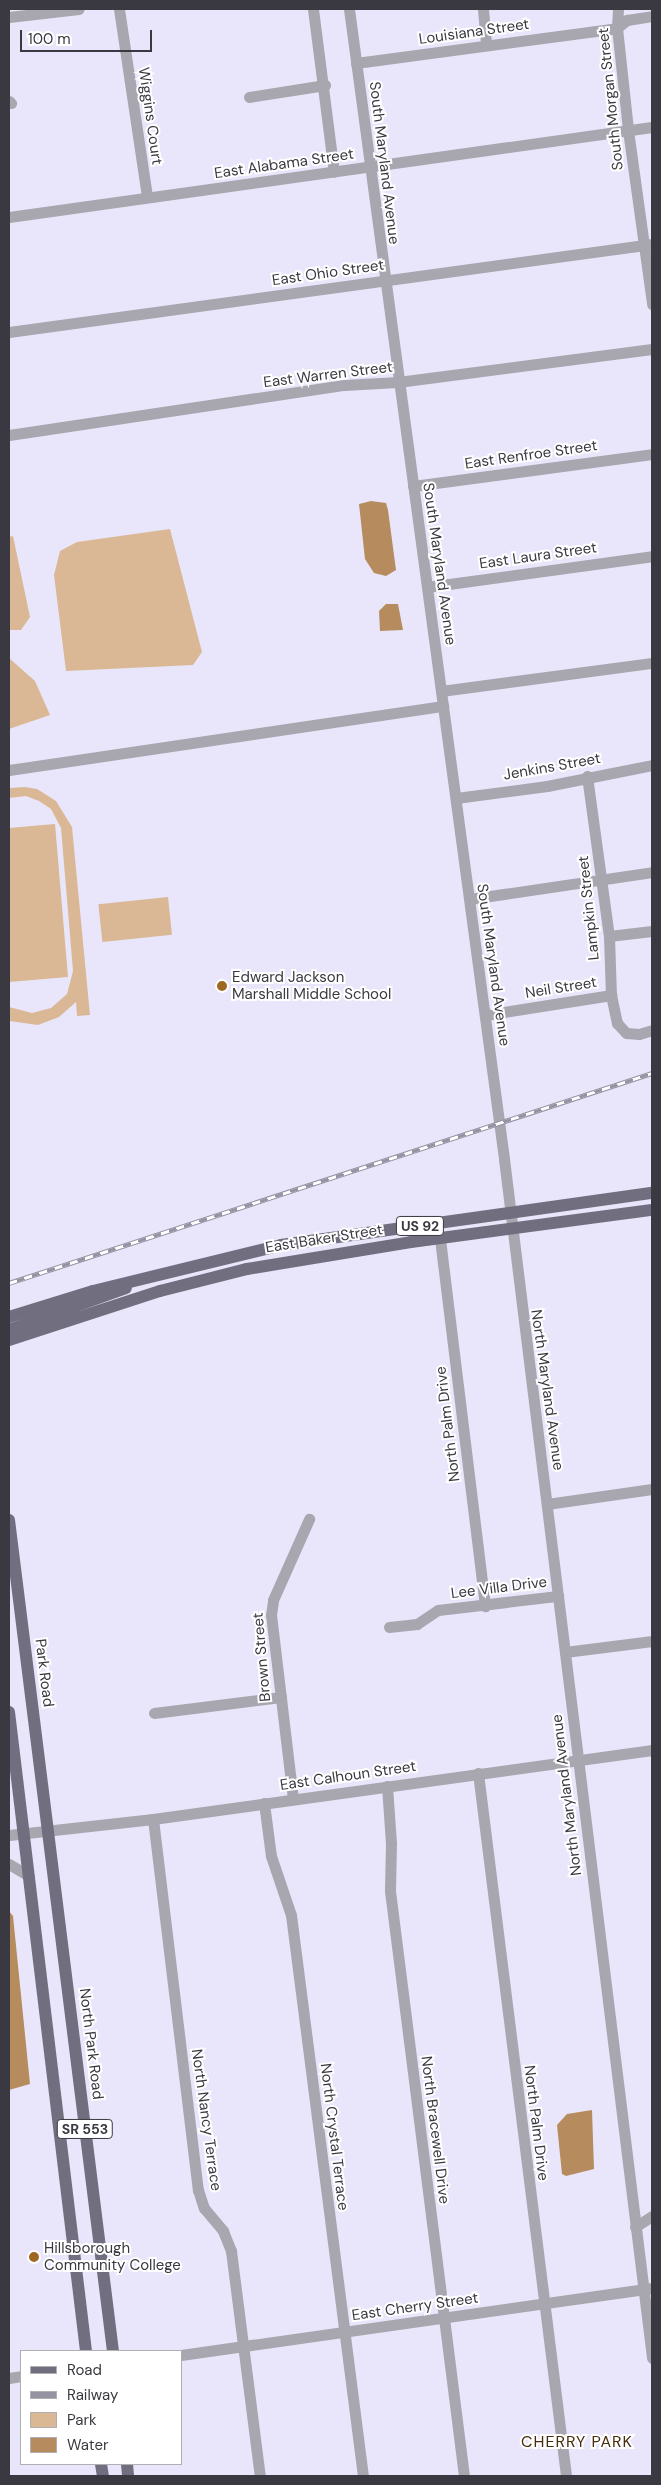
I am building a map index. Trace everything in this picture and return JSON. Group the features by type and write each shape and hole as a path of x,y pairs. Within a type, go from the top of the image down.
{"main road":[{"name":"East Baker Street","path":"9,1317 203,1262 281,1245 652,1193"},
{"name":"East Baker Street","path":"9,1340 208,1277 285,1262 646,1211"},
{"path":"9,1330 115,1294 131,1283"},
{"name":"Park Road","path":"9,1520 47,1831"},
{"name":"SR 553","path":"9,1712 86,2350"},
{"name":"North Park Road","path":"47,1831 113,2350"}],"street":[{"path":"9,17 80,9"},
{"name":"Wiggins Court","path":"119,9 147,197"},
{"path":"313,9 325,86 334,172"},
{"name":"South Maryland Avenue","path":"349,9 511,1213"},
{"path":"483,9 486,45"},
{"name":"South Morgan Street","path":"618,9 617,28 628,130 648,245 652,304"},
{"name":"Louisiana Street","path":"356,63 617,28 627,20 652,16"},
{"path":"249,97 325,86"},
{"name":"East Alabama Street","path":"9,217 652,127"},
{"name":"East Ohio Street","path":"9,332 648,245"},
{"name":"East Warren Street","path":"9,435 344,385 398,382 652,349"},
{"name":"East Renfroe Street","path":"413,486 652,454"},
{"name":"East Laura Street","path":"427,587 652,556"},
{"path":"441,691 652,664"},
{"path":"9,770 443,706"},
{"name":"Jenkins Street","path":"456,798 547,786 587,776 652,765"},
{"name":"Lampkin Street","path":"587,776 609,936 611,995 618,1023 626,1033 639,1034 652,1030"},
{"path":"470,899 652,872"},
{"path":"609,936 652,931"},
{"name":"Neil Street","path":"485,1015 611,995"},
{"path":"638,1195 646,1211"},
{"name":"North Maryland Avenue","path":"511,1213 510,1229 547,1504 635,2227 648,2289 652,2358"},
{"name":"North Palm Drive","path":"440,1239 485,1606"},
{"path":"547,1504 652,1489"},
{"name":"Brown Street","path":"293,1799 270,1615 273,1600 309,1519"},
{"name":"Lee Villa Drive","path":"389,1627 418,1624 438,1610 558,1596"},
{"path":"565,1652 652,1641"},
{"path":"154,1713 281,1697"},
{"name":"East Calhoun Street","path":"9,1835 153,1818 652,1750"},
{"name":"North Palm Drive","path":"478,1773 566,2476"},
{"name":"North Bracewell Drive","path":"387,1786 391,1843 390,1891 464,2476"},
{"name":"North Crystal Terrace","path":"264,1803 271,1856 290,1914 363,2476"},
{"name":"North Nancy Terrace","path":"153,1818 198,2190 204,2208 222,2232 231,2251 260,2476"},
{"path":"9,1864 29,1876"},
{"path":"635,2227 652,2216"},
{"name":"East Cherry Street","path":"182,2355 648,2289"}],"green space":[{"path":"170,529 202,652 193,665 66,671 54,575 60,551 77,542"},
{"path":"13,536 30,617 21,630 9,630 9,537"},
{"path":"9,658 35,681 50,715 9,729"},
{"path":"25,787 37,789 56,801 72,827 90,1015 77,1016 76,1002 59,1017 38,1025 9,1021 9,1007 32,1013 51,1008 67,994 73,971 61,828 51,809 39,801 26,796 9,798 9,788"},
{"path":"55,824 68,977 9,982 9,828"},
{"path":"168,897 172,935 102,942 98,904"}],"water":[{"path":"371,501 386,503 388,510 396,570 386,576 374,573 365,559 359,504"},
{"path":"386,604 398,604 403,630 380,631 379,611"},
{"path":"9,1911 13,1916 30,2084 9,2090"},
{"path":"592,2110 594,2169 566,2176 562,2174 557,2125 567,2114"}],"railway":[{"path":"9,1283 652,1073"}],"place":[{"name":"Edward Jackson Marshall Middle School","path":"222,986"},
{"name":"Hillsborough Community College","path":"34,2257"}],"district":[{"name":"CHERRY PARK","path":"577,2442"}]}
